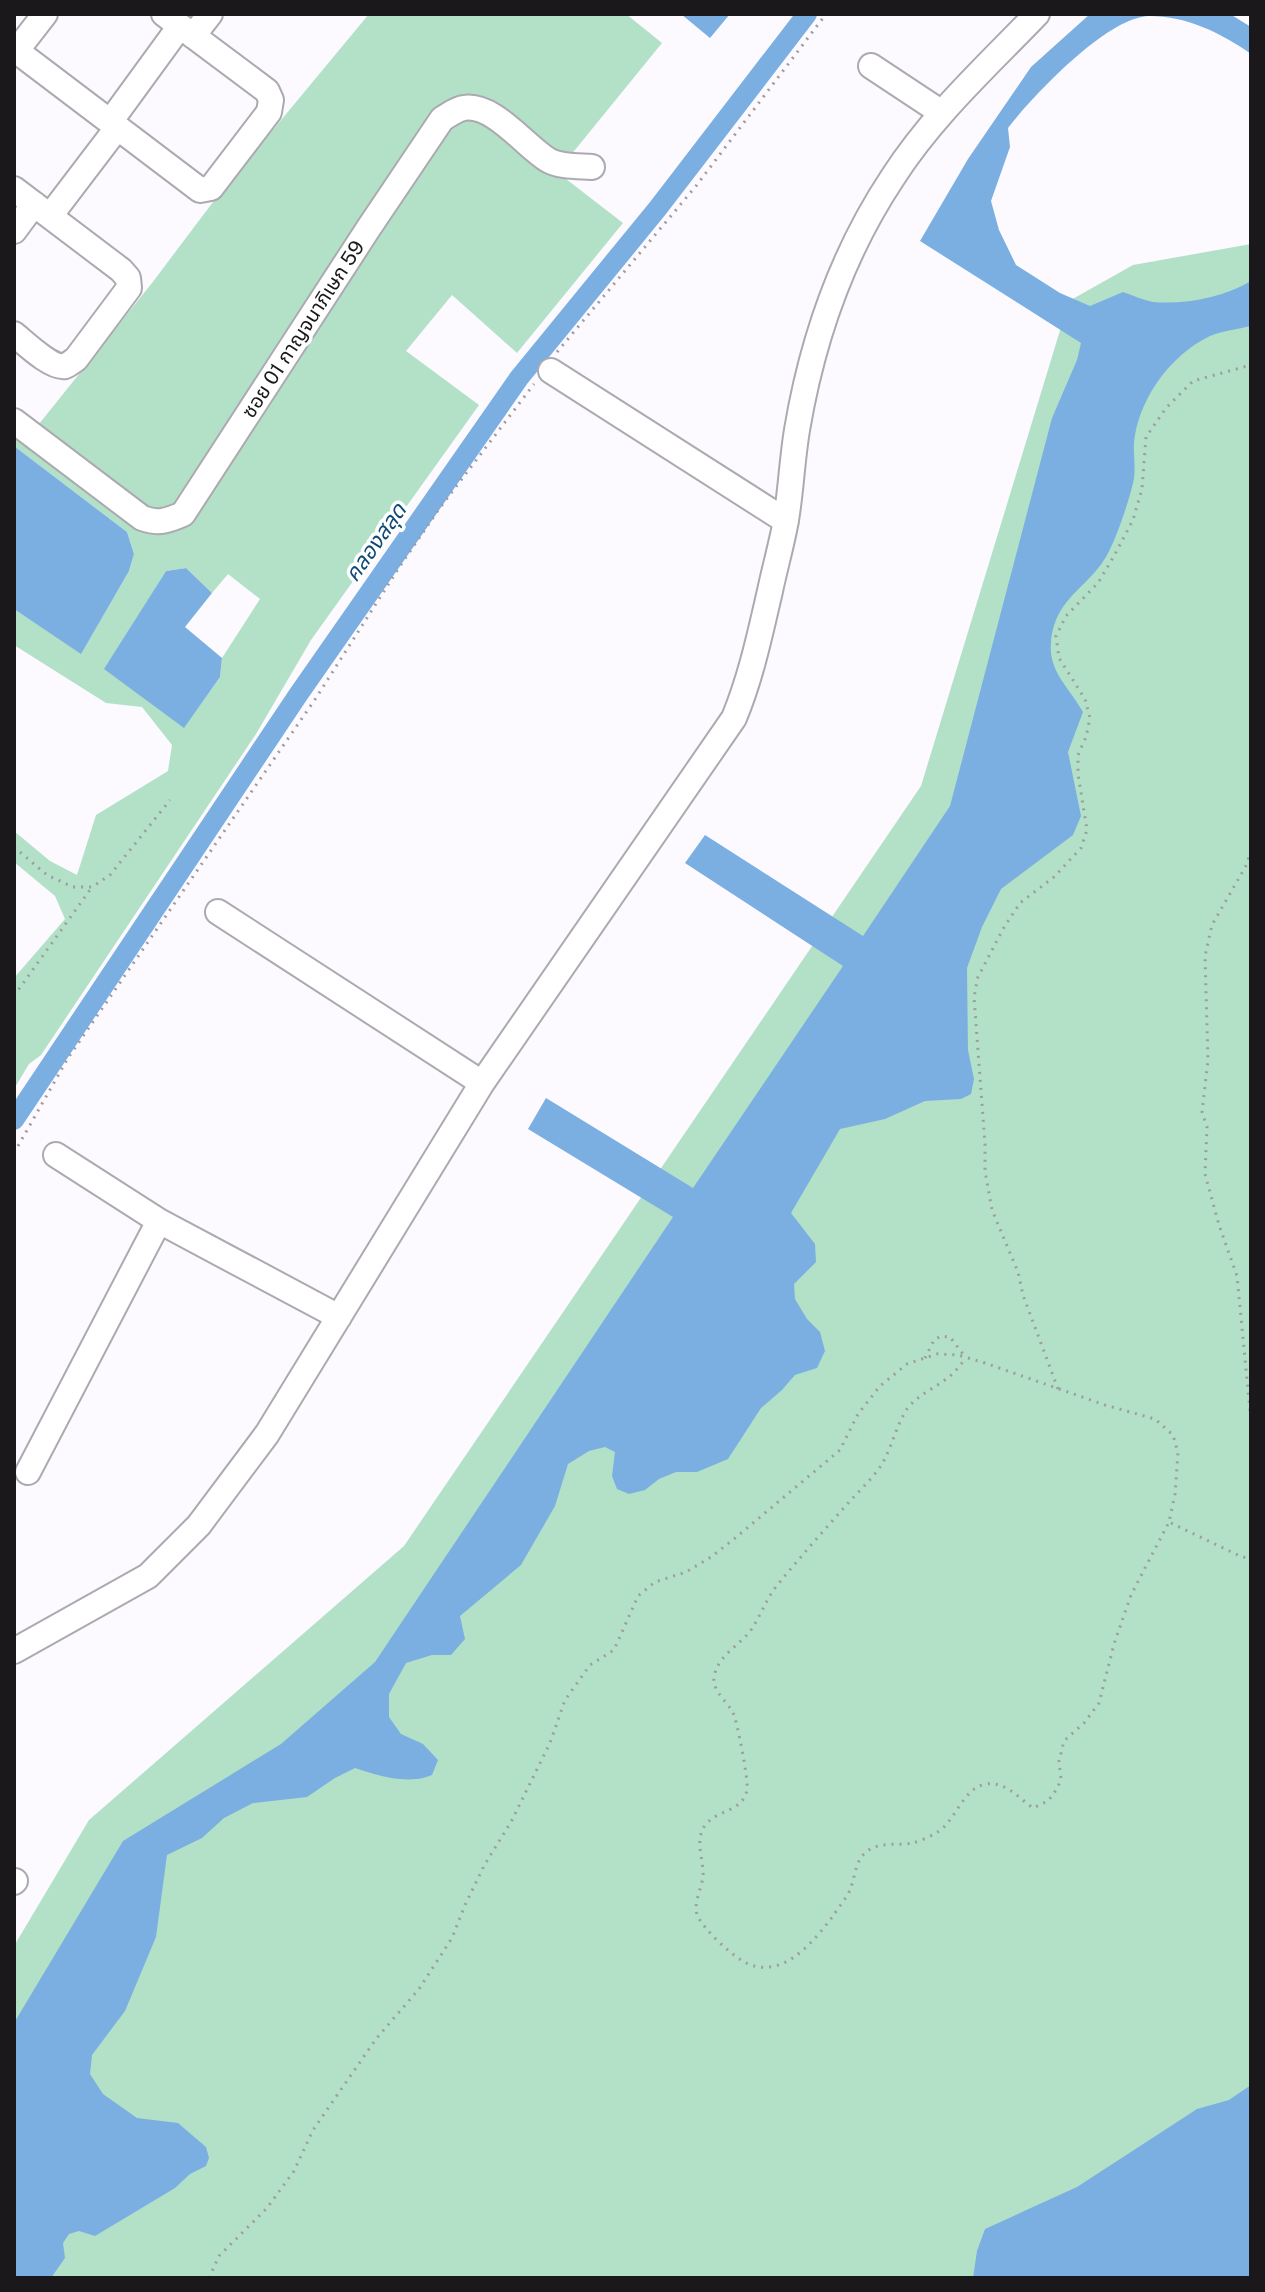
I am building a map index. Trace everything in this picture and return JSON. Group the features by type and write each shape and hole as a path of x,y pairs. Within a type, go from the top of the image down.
{"street":[{"path":"45,14 15,52 200,190 211,188 221,176 269,112 271,100 267,91 179,25"},
{"path":"14,231 42,210 113,125 179,25 210,14"},
{"path":"14,1651 148,1576 199,1525 267,1434 482,1083 734,718 756,653 786,521 797,428 814,353 837,283 893,176 942,113 1037,14"},
{"path":"871,66 942,113"},
{"name":"ซอย 01 กาญจนาภิเษก 59","path":"14,421 142,518 155,523 169,521 183,514 442,119 461,108 475,107 495,117 552,162 592,167"},
{"path":"14,189 121,270 128,278 129,288 76,359 67,366 57,366 47,360 14,334"},
{"path":"549,366 786,521"},
{"path":"218,912 482,1083"},
{"path":"56,1155 159,1221 339,1317"},
{"path":"28,1472 159,1221"}],"path":[{"path":"14,1153 68,1058 316,698 439,509 549,366 696,186 826,14"},
{"path":"1058,1389 1023,1295 1018,1272 992,1210 987,1184 974,997 978,977 1020,903 1054,877 1081,848 1087,830 1078,755 1090,718 1085,699 1059,658 1056,636 1066,616 1098,583 1133,520 1142,489 1146,437 1166,408 1193,381 1251,365"},
{"path":"14,996 92,887 110,875 170,800"},
{"path":"14,847 47,875 73,887 92,887"},
{"path":"1251,850 1247,864 1212,925 1205,956 1208,1060 1202,1112 1207,1127 1205,1174 1237,1276 1251,1421"},
{"path":"925,1358 934,1340 941,1336 950,1337 966,1358"},
{"path":"209,2278 219,2256 267,2208 294,2171 313,2130 376,2039 419,1989 452,1938 485,1864 511,1822 550,1743 565,1700 590,1665 614,1650 638,1596 655,1582 686,1572 711,1557 801,1485 840,1450 858,1414 880,1386 907,1364 937,1354 966,1358 1155,1419 1173,1435 1178,1453 1169,1522 1131,1595 1099,1703 1084,1723 1064,1741 1059,1761 1061,1779 1048,1801 1033,1808 1011,1790 986,1784 972,1789 938,1833 912,1843 891,1844 866,1852 857,1866 849,1892 820,1934 801,1953 777,1966 758,1968 739,1959 696,1914 703,1874 700,1837 707,1823 734,1810 748,1788 738,1726 733,1712 713,1681 716,1669 725,1655 749,1632 776,1587 881,1465 907,1409 918,1397 951,1375 966,1358"},
{"path":"1169,1522 1242,1557 1251,1558"}],"green space":[{"path":"369,14 626,14 662,43 557,172 623,223 517,353 452,295 406,351 479,405 311,640 256,734 41,1055 29,1064 14,1089 14,978 65,919 55,896 14,862 14,831 50,861 77,875 96,815 168,771 172,745 142,707 106,703 14,645 14,609 81,653 129,571 134,554 127,532 14,446 14,407 39,424 210,206","holes":["186,568 212,593 228,574 260,599 222,658 220,677 184,727 105,669 166,571"]},
{"path":"1251,244 1251,2278 14,2278 14,1946 89,1820 404,1546 921,786 1069,301 1133,265"}],"water":[{"path":"681,14 730,14 710,38"},
{"path":"1090,14 1230,14 1251,27 1251,54 1203,27 1177,19 1149,16 1113,29 1072,60 1008,128 1010,147 991,201 999,230 1016,265 1060,293 1090,306 1123,292 1153,302 1191,301 1229,291 1251,281 1251,326 1215,334 1196,344 1161,377 1139,420 1134,440 1133,484 1114,541 1095,572 1067,601 1054,626 1051,653 1056,671 1083,712 1068,752 1081,816 1073,835 1001,889 982,927 967,968 968,1050 974,1079 971,1094 961,1099 925,1101 885,1119 840,1129 791,1213 815,1244 816,1262 794,1284 795,1299 807,1319 820,1332 825,1351 817,1368 795,1375 761,1408 728,1459 697,1472 676,1472 659,1479 645,1490 629,1494 617,1489 612,1476 615,1452 605,1447 589,1451 568,1464 555,1506 521,1565 460,1616 465,1639 451,1655 432,1655 406,1663 389,1694 389,1717 401,1734 423,1744 438,1760 432,1775 404,1779 355,1768 307,1797 253,1803 224,1818 202,1838 167,1855 156,1937 125,2011 92,2055 90,2074 103,2094 137,2118 178,2123 206,2147 209,2158 206,2166 190,2174 175,2188 95,2236 79,2231 69,2234 63,2243 65,2258 51,2278 14,2278 14,2023 123,1841 281,1744 375,1662 673,1217 528,1129 546,1098 693,1188 843,966 685,863 705,835 863,936 950,806 1052,418 1077,360 1081,343 920,241 968,159 1031,67"},
{"path":"14,446 127,532 134,554 129,571 81,654 14,609"},
{"path":"186,568 212,593 185,627 222,658 220,677 184,728 104,669 166,571"},
{"path":"1251,2085 1251,2278 973,2278 977,2251 985,2229 1077,2187 1197,2109 1229,2100"}],"waterway":[{"name":"คลองสลุด","path":"14,1120 298,695 519,378 658,208 807,14"}]}
